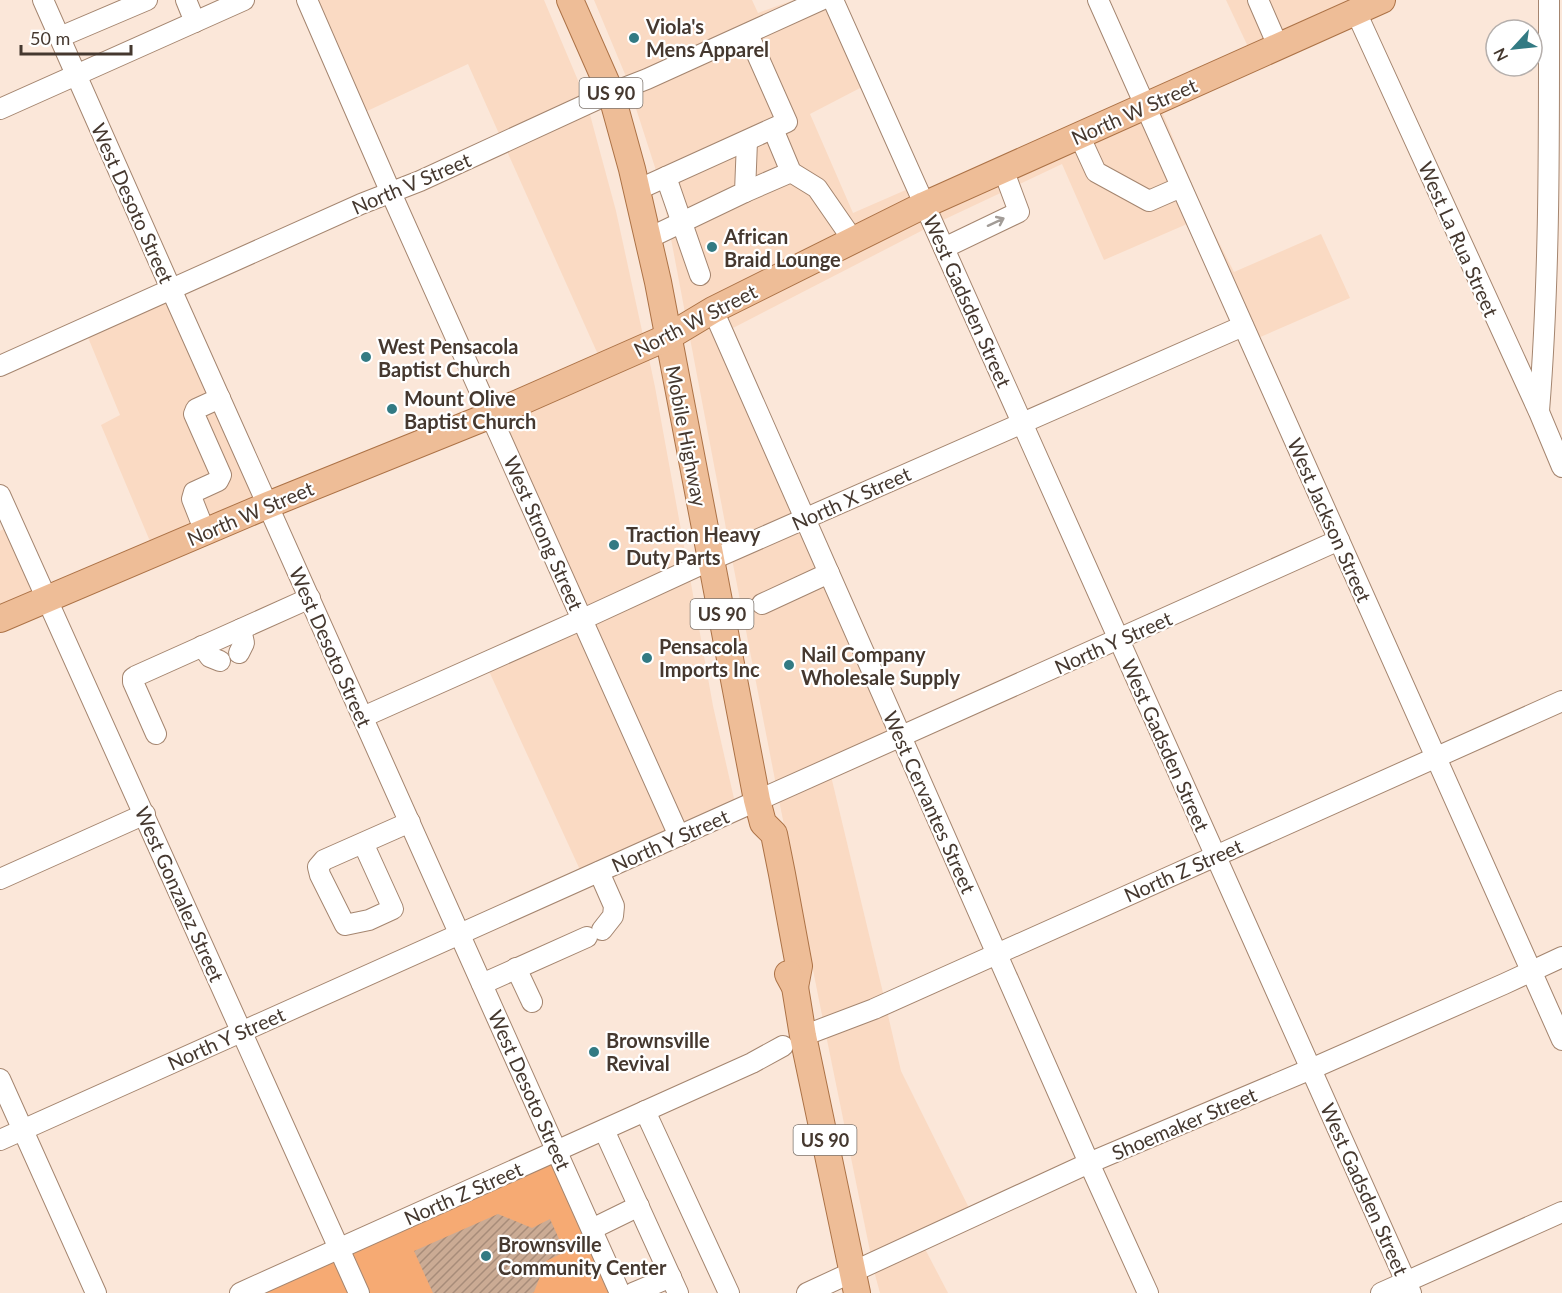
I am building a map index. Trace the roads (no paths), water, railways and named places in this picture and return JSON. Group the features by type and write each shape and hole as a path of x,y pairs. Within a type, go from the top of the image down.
{"main road":[{"name":"US 90","path":"570,0 611,93 638,190"},
{"name":"North W Street","path":"0,620 268,505 491,415 668,337 713,310 924,205 1382,0"},
{"name":"Mobile Highway","path":"638,190 760,812 758,837 765,877 784,967 795,987 793,1041 854,1283"}],"street":[{"name":"West Desoto Street","path":"43,0 618,1291"},
{"path":"60,38 147,0"},
{"path":"186,0 195,22"},
{"path":"0,109 244,0"},
{"name":"West Strong Street","path":"306,0 679,836"},
{"name":"North V Street","path":"0,366 420,181 821,0"},
{"name":"West Gadsden Street","path":"833,0 1409,1287"},
{"name":"West Jackson Street","path":"1098,0 1562,1040"},
{"path":"1258,0 1278,46"},
{"path":"1539,412 1545,328 1549,155 1549,0"},
{"name":"West La Rua Street","path":"1356,12 1562,467"},
{"path":"638,190 787,122 748,34"},
{"path":"773,129 790,172 817,188 853,240"},
{"path":"1079,135 1096,172 1149,201 1181,187"},
{"path":"745,192 747,141"},
{"path":"944,248 1019,212 1003,169"},
{"path":"649,238 790,172"},
{"path":"666,177 700,275"},
{"name":"West Cervantes Street","path":"713,310 1148,1293"},
{"name":"North X Street","path":"363,717 711,560 1243,326"},
{"path":"205,532 192,499 194,492 218,481 221,475 194,414 196,409 220,398"},
{"name":"West Gonzalez Street","path":"0,495 359,1293"},
{"name":"North Y Street","path":"0,1140 679,836 760,812 902,737 1339,540"},
{"path":"762,604 829,573"},
{"path":"156,734 133,678 309,598"},
{"path":"239,653 244,643 241,628"},
{"path":"202,646 210,657 220,661"},
{"name":"North Z Street","path":"240,1293 753,1063 793,1041 874,1009 1562,701"},
{"path":"0,879 145,814"},
{"path":"363,843 410,822"},
{"path":"482,984 595,934 613,916 614,906 599,872"},
{"name":"Shoemaker Street","path":"807,1293 854,1283 1089,1163 1311,1069 1562,957"},
{"path":"516,968 531,1002"},
{"path":"0,1079 96,1293"},
{"path":"645,1111 729,1293"},
{"path":"604,1130 674,1285 618,1291"},
{"path":"592,1230 639,1206"},
{"path":"1381,1293 1409,1287 1562,1212"}],"place":[{"name":"Viola's Mens Apparel","path":"634,38"},
{"name":"African Braid Lounge","path":"712,247"},
{"name":"West Pensacola Baptist Church","path":"366,357"},
{"name":"Mount Olive Baptist Church","path":"392,409"},
{"name":"Traction Heavy Duty Parts","path":"614,545"},
{"name":"Pensacola Imports Inc","path":"647,658"},
{"name":"Nail Company Wholesale Supply","path":"789,665"},
{"name":"Brownsville Revival","path":"594,1052"},
{"name":"Brownsville Community Center","path":"486,1256"}]}
